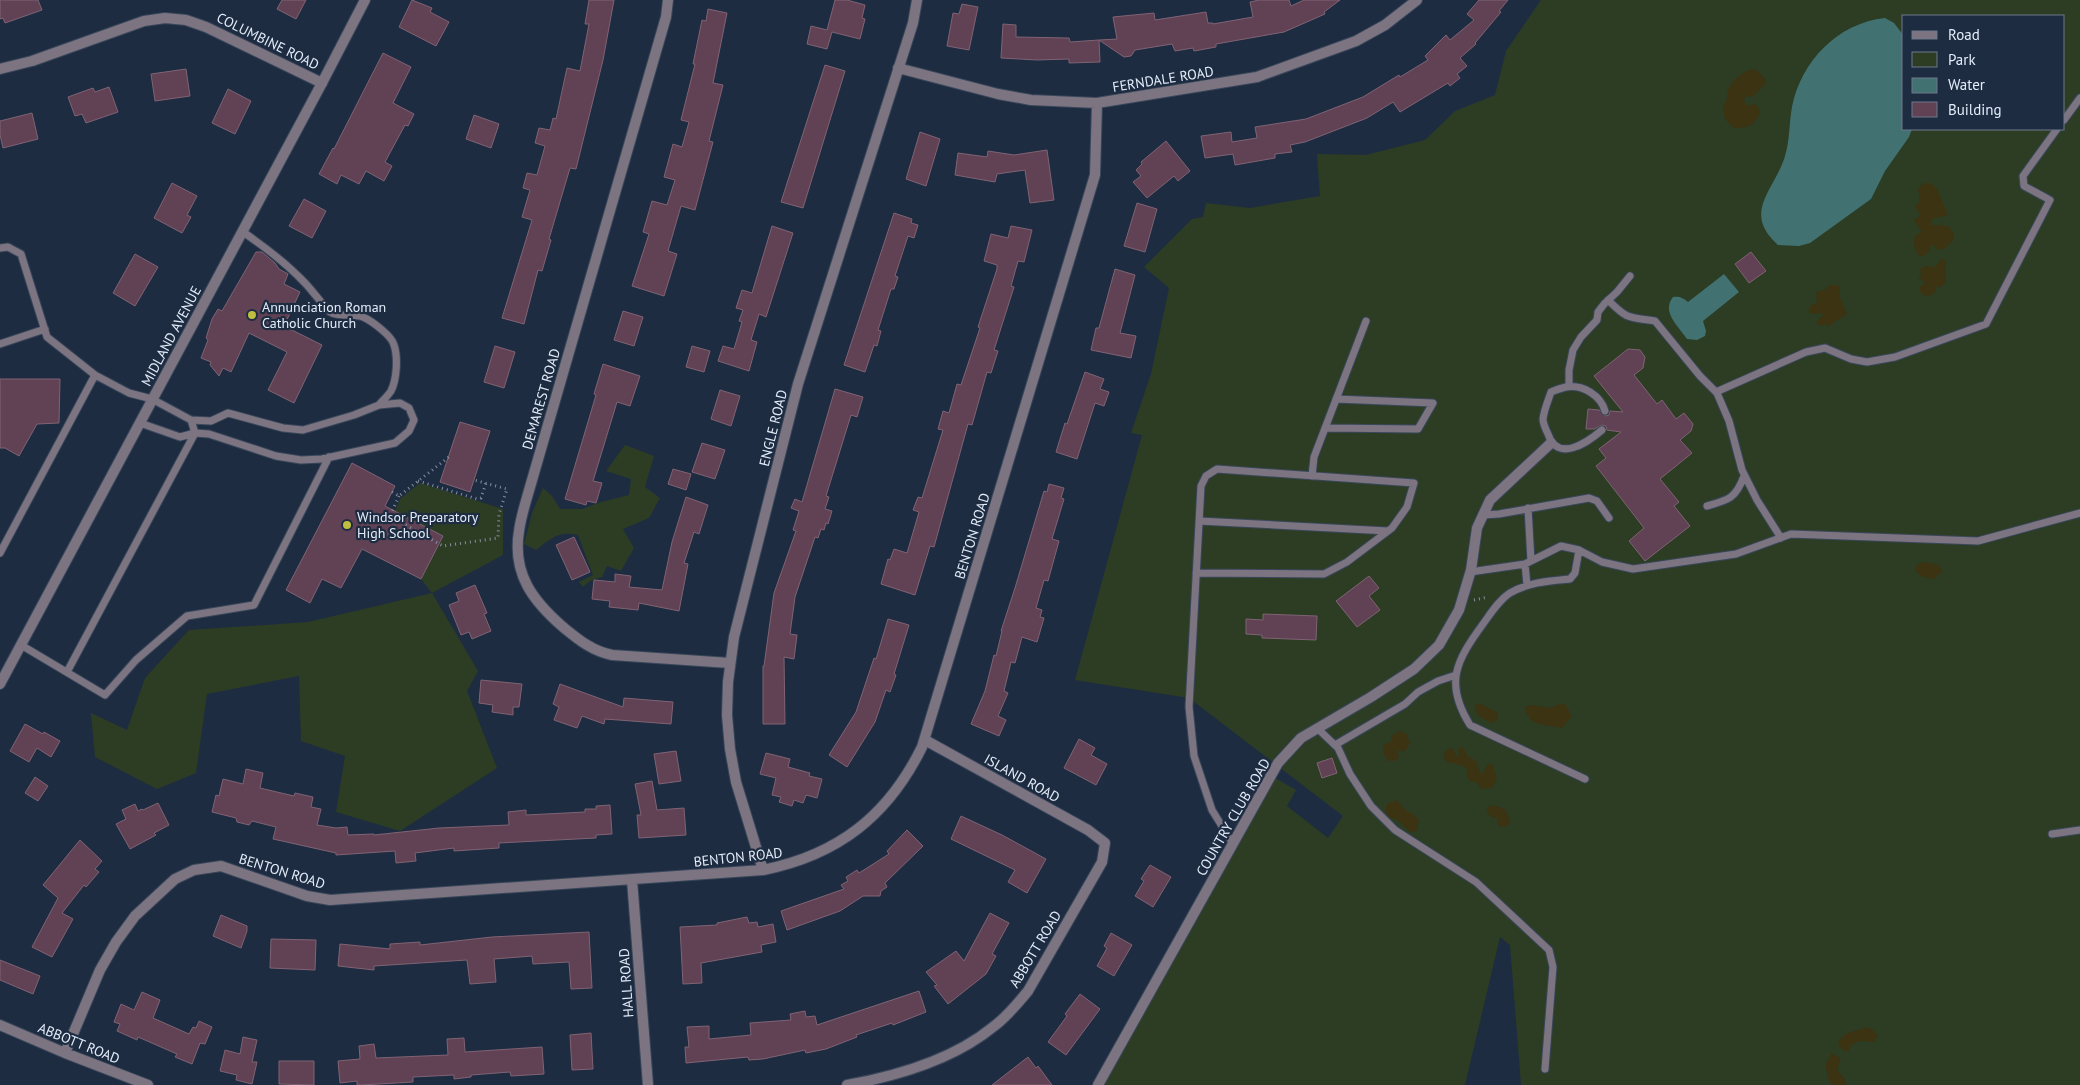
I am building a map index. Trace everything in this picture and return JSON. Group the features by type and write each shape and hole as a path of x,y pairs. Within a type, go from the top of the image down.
{"street":[{"name":"MIDLAND AVENUE","path":"0,684 243,232 364,0"},
{"name":"DEMAREST ROAD","path":"668,0 666,16 530,486 518,532 518,554 522,573 530,591 542,609 584,644 599,652 612,655 730,664"},
{"name":"ENGLE ROAD","path":"763,870 736,782 730,749 727,716 730,664 734,637 798,384 913,23 917,0"},
{"name":"FERNDALE ROAD","path":"898,68 998,94 1031,100 1097,103 1257,77 1356,40 1385,24 1417,0"},
{"name":"COLUMBINE ROAD","path":"0,69 32,61 144,21 165,18 186,20 206,27 322,83"},
{"name":"BENTON ROAD","path":"65,1053 100,970 116,942 135,916 158,893 175,879 194,870 221,866 308,896 330,900 632,880 763,870 791,865 818,854 844,840 867,822 891,796 914,765 925,740 1095,175 1097,103"},
{"name":"COUNTRY CLUB ROAD","path":"1098,1085 1278,763 1301,738 1414,669 1439,645 1459,610 1470,572 1477,528 1490,500 1551,443"},
{"name":"ISLAND ROAD","path":"925,740 1088,830 1104,843"},
{"name":"ABBOTT ROAD","path":"847,1085 899,1072 936,1059 971,1043 1007,1015 1028,991 1102,862 1104,843"},
{"name":"HALL ROAD","path":"632,880 648,1085"},
{"name":"ABBOTT ROAD","path":"0,1025 65,1053 148,1085"}],"lane":[{"path":"2065,119 2080,98"},
{"path":"1716,392 1806,352 1825,348 1851,359 1867,362 1895,357 1986,324 2050,200 2024,186 2023,176 2056,130"},
{"path":"243,232 290,268 319,297 330,312 341,316 352,314 365,318 374,324 394,344 396,371 391,390 378,405"},
{"path":"0,248 8,247 21,254 47,337 95,375 129,393 152,400 191,420 211,421 228,413 283,428 303,430 354,415 378,405 400,403 409,408 414,420 409,431 395,443 329,458 302,460 276,456 209,434 196,433 180,437 140,423"},
{"path":"1568,386 1568,370 1573,350 1597,320 1598,312 1630,276"},
{"path":"1608,300 1623,315 1655,321 1700,376 1716,392 1729,421 1744,476 1781,538"},
{"path":"1312,476 1314,457 1366,321"},
{"path":"0,344 45,329"},
{"path":"0,553 95,375"},
{"path":"1602,430 1594,438 1573,448 1556,448 1551,443 1543,420 1551,392 1568,386 1590,391 1602,402 1605,411"},
{"path":"1325,428 1418,429 1433,404 1336,399"},
{"path":"67,672 196,433 191,420"},
{"path":"21,645 105,695 136,660 187,616 254,605 329,458"},
{"path":"1196,573 1324,574 1347,562 1388,531 1407,507 1414,483 1217,470 1206,476 1201,486 1196,573 1189,707 1194,756 1212,810 1233,844"},
{"path":"1707,506 1727,501 1739,491 1744,476"},
{"path":"1483,515 1589,498 1597,501 1609,518"},
{"path":"1527,585 1528,508"},
{"path":"1470,572 1528,563 1561,546 1579,550 1602,562 1633,569 1736,554 1791,534 1978,541 2080,513"},
{"path":"1199,521 1388,531"},
{"path":"1579,550 1575,573 1570,579 1527,585 1509,593 1496,606 1463,651 1456,675 1455,688 1459,708 1470,725 1585,779"},
{"path":"1334,745 1405,704 1418,692 1438,681 1456,675"},
{"path":"1317,728 1334,745 1371,806 1395,830 1476,882 1549,950 1553,967 1546,1069"},
{"path":"2052,834 2080,830"}],"path":[{"path":"449,457 399,496 390,516 443,546 498,538 498,523 507,489 474,480"},
{"path":"418,481 477,499 480,498 486,483"},
{"path":"392,492 399,496"},
{"path":"1461,603 1509,593"}],"green space":[{"path":"1541,0 2080,0 2080,1085 1521,1085 1510,945 1500,937 1465,1085 1099,1085 1274,777 1296,790 1287,806 1328,838 1343,816 1189,698 1075,680 1142,435 1131,433 1151,374 1169,288 1144,267 1192,219 1203,217 1206,203 1250,208 1320,196 1317,154 1366,155 1425,140 1455,111 1495,95 1506,51"},
{"path":"625,445 654,456 645,487 660,498 649,518 623,529 634,548 621,571 607,566 602,577 590,581 583,587 579,582 593,575 578,535 565,534 556,536 536,550 524,544 532,513 543,488 552,496 560,509 582,509 629,495 631,479 606,471"},
{"path":"420,483 503,509 503,555 432,593 421,579 443,536 395,511 400,499"},
{"path":"432,593 478,671 467,691 497,768 400,831 336,812 345,756 301,741 299,676 207,694 196,773 157,789 95,757 91,713 127,730 145,678 189,630 308,622"}],"sand":[{"path":"1755,69 1766,79 1765,85 1752,97 1747,96 1744,99 1748,106 1756,104 1760,112 1756,120 1750,125 1734,128 1725,119 1723,108 1728,90 1734,80 1746,71"},
{"path":"1925,183 1931,183 1937,189 1948,215 1932,219 1931,225 1948,226 1953,232 1954,240 1943,250 1936,249 1932,244 1928,253 1922,257 1917,254 1913,242 1915,236 1922,232 1914,220 1921,215 1915,207 1920,200 1918,188"},
{"path":"1945,259 1946,283 1939,288 1935,286 1936,291 1925,297 1920,292 1920,287 1925,282 1918,278 1921,276 1920,269 1925,266 1935,267 1940,260"},
{"path":"1829,285 1837,285 1840,288 1840,297 1847,314 1829,327 1825,324 1820,326 1816,322 1823,315 1822,313 1812,314 1809,312 1809,307 1817,302 1816,293 1825,290"},
{"path":"1925,562 1939,565 1942,571 1935,579 1923,577 1915,571 1917,564"},
{"path":"1479,703 1498,713 1497,720 1493,723 1478,715 1475,706"},
{"path":"1565,704 1572,716 1562,728 1543,725 1533,721 1526,713 1525,706 1534,705 1548,708"},
{"path":"1399,731 1406,733 1410,742 1407,749 1403,752 1397,749 1399,757 1395,761 1389,761 1384,756 1383,745 1392,741 1391,736"},
{"path":"1453,748 1457,757 1459,756 1458,748 1464,749 1468,757 1477,762 1479,772 1482,774 1488,764 1493,765 1497,779 1492,788 1481,789 1477,782 1471,782 1466,774 1468,769 1444,759 1446,750"},
{"path":"1396,800 1419,820 1417,831 1410,832 1398,820 1390,818 1386,812 1386,805"},
{"path":"1493,805 1505,809 1511,822 1505,827 1500,827 1497,823 1498,817 1492,818 1486,811 1488,807"},
{"path":"1867,1027 1878,1035 1874,1042 1860,1041 1852,1044 1848,1051 1844,1051 1839,1046 1838,1042 1845,1034"},
{"path":"1832,1053 1841,1059 1837,1070 1845,1079 1846,1085 1833,1085 1829,1081 1825,1064"}],"water":[{"path":"1885,18 1894,23 1902,33 1902,130 1912,130 1909,137 1885,171 1871,199 1810,243 1799,246 1778,245 1767,233 1762,222 1761,211 1785,156 1792,107 1797,90 1804,74 1824,47 1837,36 1868,21"},
{"path":"1724,274 1739,292 1703,321 1706,331 1705,336 1697,340 1687,339 1675,324 1670,313 1669,308 1673,297 1681,298 1688,302"}],"building":[{"path":"0,0 38,0 42,10 5,23 3,18 0,19"},
{"path":"282,0 306,0 296,19 277,9"},
{"path":"412,0 432,8 430,12 449,22 436,46 399,27"},
{"path":"589,0 614,0 603,60 576,169 570,168 549,239 551,240 542,271 538,270 524,324 502,318 532,220 522,217 530,190 523,188 527,173 537,175 545,146 535,143 539,128 550,130 553,118 556,119 567,68 580,71 589,24 585,24"},
{"path":"835,0 847,0 865,5 862,18 865,19 860,39 832,32 827,49 807,44 811,26 827,30"},
{"path":"1259,0 1289,0 1291,6 1304,0 1340,0 1324,12 1325,14 1284,32 1216,44 1216,47 1194,51 1193,48 1175,51 1172,44 1135,50 1131,56 1124,57 1099,40 1117,39 1113,17 1154,13 1155,20 1206,12 1208,23 1213,24 1253,17 1250,2"},
{"path":"1479,0 1508,0 1476,44 1460,58 1467,66 1457,74 1460,78 1450,86 1448,83 1400,112 1393,102 1367,118 1305,142 1290,145 1292,152 1275,154 1275,158 1235,165 1233,154 1205,158 1201,136 1231,132 1232,142 1257,138 1255,127 1306,119 1363,97 1399,75 1400,77 1428,60 1425,56 1446,35 1450,40 1474,20 1467,14"},
{"path":"962,4 978,7 969,50 947,46 953,13 959,14"},
{"path":"708,9 727,13 713,83 723,85 709,141 713,142 695,210 681,206 668,251 677,254 664,296 632,286 649,234 643,232 652,201 667,205 675,180 664,177 673,144 682,147 689,122 681,120 695,64 693,64 702,20 706,21"},
{"path":"1003,24 1016,25 1016,37 1069,38 1070,42 1099,40 1100,62 1069,63 1069,59 1001,58"},
{"path":"383,53 411,67 393,103 414,114 408,126 405,125 385,162 392,166 384,181 366,171 359,184 341,175 337,184 319,174 334,149"},
{"path":"825,65 845,71 803,208 781,202"},
{"path":"186,69 190,96 155,101 151,74"},
{"path":"109,87 118,112 86,123 82,114 75,116 68,97 93,88 95,92"},
{"path":"228,89 251,101 235,134 212,123"},
{"path":"32,113 38,139 3,148 0,135 0,121"},
{"path":"474,115 499,124 491,148 466,139"},
{"path":"920,132 940,139 926,186 906,179"},
{"path":"1166,141 1190,171 1178,181 1174,176 1147,198 1133,182 1141,176 1136,170 1142,164 1141,162"},
{"path":"1047,150 1054,200 1030,203 1025,170 997,174 995,182 955,175 958,153 987,157 988,151 1014,155"},
{"path":"172,183 197,196 187,215 191,217 182,233 154,218"},
{"path":"304,199 326,211 312,238 289,226"},
{"path":"1137,203 1157,209 1145,252 1124,246"},
{"path":"894,213 912,219 911,223 918,225 914,238 908,236 895,276 898,277 894,289 891,289 878,330 881,331 877,346 874,345 865,372 844,365"},
{"path":"772,226 793,233 766,317 759,314 751,340 757,342 749,371 718,361 723,346 734,349 742,322 739,321 743,310 736,308 742,290 752,293"},
{"path":"1011,226 1032,230 1024,262 1018,261 1011,286 1014,287 994,350 998,351 991,373 987,372 972,425 968,424 934,547 930,546 915,595 881,584 888,559 890,560 894,549 907,553 919,512 913,510 918,497 922,498 943,430 938,429 943,411 949,413 957,384 961,385 980,328 978,327 997,269 997,265 984,261 991,234 1008,238"},
{"name":"Annunciation Roman Catholic Church","path":"256,252 262,252 279,269 288,274 284,284 300,292 284,326 322,345 294,403 268,390 287,352 249,333 231,372 223,368 219,376 210,365 211,362 201,358 208,340 206,338 212,319 218,309 222,311"},
{"path":"1751,252 1766,271 1749,283 1735,264"},
{"path":"135,254 158,267 135,306 113,293"},
{"path":"1115,269 1135,275 1120,333 1136,336 1131,358 1091,350"},
{"path":"623,311 643,317 634,346 614,340"},
{"path":"495,346 515,352 504,388 484,382"},
{"path":"692,346 710,351 704,372 686,367"},
{"path":"1628,349 1640,350 1645,357 1643,368 1634,375 1657,404 1662,400 1676,419 1684,413 1693,424 1691,431 1680,440 1692,453 1660,479 1679,502 1674,506 1690,526 1645,561 1629,541 1644,528 1596,466 1606,458 1599,449 1621,432 1607,430 1606,426 1602,425 1594,429 1586,429 1588,409 1599,410 1605,416 1609,415 1610,411 1623,412 1594,376"},
{"path":"603,364 640,376 630,406 617,402 593,481 602,483 596,503 587,501 586,505 565,499 596,395 594,394"},
{"path":"1085,372 1104,379 1100,389 1109,392 1104,406 1095,403 1077,459 1056,452"},
{"path":"0,379 60,379 59,423 37,424 19,456 5,448 0,448"},
{"path":"835,389 863,397 857,417 851,415 826,496 829,497 825,509 832,511 828,524 826,523 824,530 821,529 818,538 815,537 795,597 790,634 797,635 794,659 784,657 785,724 763,724 763,666 774,593 796,531 793,530 799,511 791,508 795,499 802,502"},
{"path":"720,390 740,396 731,426 711,419"},
{"path":"460,422 490,431 470,492 440,482"},
{"path":"702,443 725,450 715,479 692,472"},
{"path":"352,463 395,486 385,506 443,536 421,579 362,549 341,588 322,579 310,603 286,590"},
{"path":"673,469 691,474 686,490 668,484"},
{"path":"1049,484 1064,488 1061,498 1064,499 1052,539 1059,541 1048,581 1044,580 1036,608 1042,610 1040,617 1044,618 1037,642 1022,637 1015,663 1011,662 1004,691 1008,693 998,716 1006,720 999,736 971,724 985,691 994,655 996,656 1001,631 1044,491 1047,492"},
{"path":"686,497 708,505 699,534 694,532 684,563 688,564 679,611 639,603 638,610 609,607 610,601 592,599 594,580 615,582 615,574 631,576 629,587 662,590 672,542"},
{"path":"574,537 590,572 572,580 556,545"},
{"path":"1369,576 1379,588 1369,596 1380,610 1357,627 1336,601"},
{"path":"475,585 487,613 484,614 491,631 472,639 469,632 461,635 449,605 459,601 456,593"},
{"path":"1263,614 1317,616 1316,640 1262,638 1262,635 1246,634 1246,619 1263,620"},
{"path":"888,619 909,625 894,674 896,675 890,692 886,690 875,722 847,767 829,755 856,712 874,658 876,659"},
{"path":"481,680 522,684 519,707 513,707 513,715 492,712 493,705 479,703"},
{"path":"560,684 623,707 624,698 673,702 671,724 605,719 604,724 582,716 577,728 554,720 559,707 553,704"},
{"path":"25,724 60,741 51,757 37,748 29,762 10,751"},
{"path":"1079,739 1095,748 1091,755 1107,764 1096,785 1064,768"},
{"path":"676,751 681,781 659,784 654,754"},
{"path":"766,753 790,759 788,767 810,773 809,776 822,779 817,798 806,795 803,803 794,800 792,806 779,802 781,797 772,795 776,778 760,774"},
{"path":"1332,758 1337,773 1322,778 1317,763"},
{"path":"246,769 263,773 260,788 294,796 295,793 313,797 311,807 321,809 317,825 336,828 347,827 348,835 374,835 439,828 509,825 508,812 526,810 526,815 585,812 585,809 596,809 596,806 610,805 612,834 596,835 596,838 499,843 499,848 454,851 454,848 415,853 416,861 396,863 395,851 336,855 336,853 273,839 276,827 252,821 249,825 237,822 236,818 212,812 216,795 219,796 223,779 243,784"},
{"path":"35,777 48,786 38,801 25,793"},
{"path":"652,781 657,810 684,808 686,835 639,838 637,815 641,815 635,784"},
{"path":"158,803 169,825 154,833 156,835 130,849 116,824 126,819 122,810 135,804 138,811"},
{"path":"961,816 1002,835 1046,859 1027,893 1008,882 1015,870 951,839"},
{"path":"907,830 923,846 885,883 887,887 881,891 880,896 863,896 840,911 787,930 781,911 844,889 841,885 848,881 846,877 857,870 859,873 889,854 887,851"},
{"path":"80,840 102,861 95,869 99,872 86,887 84,885 62,913 73,919 52,957 32,947 58,898 43,885"},
{"path":"1150,865 1171,877 1153,907 1135,896 1144,881 1141,879"},
{"path":"990,913 1009,923 992,954 996,956 986,974 948,1004 934,986 937,985 926,972 956,951 964,961"},
{"path":"221,915 247,926 241,948 213,936"},
{"path":"747,917 749,923 757,922 758,927 773,924 776,942 761,945 762,952 701,963 702,983 683,984 680,927 717,925 717,923"},
{"path":"589,932 592,988 571,989 569,962 533,964 532,956 494,959 496,982 470,984 467,960 374,966 374,970 338,966 340,944 390,949 390,944 420,942 420,945 492,937"},
{"path":"1111,933 1132,945 1114,976 1097,966 1107,948 1104,946"},
{"path":"271,939 316,940 315,970 270,968"},
{"path":"0,960 40,976 33,994 0,980"},
{"path":"919,991 926,1012 893,1025 892,1023 856,1035 857,1037 826,1049 806,1053 805,1050 763,1059 749,1060 748,1057 686,1063 685,1047 689,1047 687,1027 709,1026 709,1039 751,1035 750,1023 791,1020 790,1014 805,1011 806,1017 815,1016 817,1025"},
{"path":"142,992 160,1000 153,1018 189,1034 193,1027 196,1028 199,1021 212,1027 205,1044 200,1043 192,1064 175,1057 177,1054 138,1037 137,1040 117,1031 120,1024 114,1022 121,1004 134,1010"},
{"path":"1080,994 1100,1009 1066,1055 1048,1042"},
{"path":"591,1033 593,1069 572,1070 570,1035"},
{"path":"243,1037 257,1040 252,1062 257,1062 252,1084 236,1080 237,1075 220,1071 225,1050 240,1054"},
{"path":"464,1038 465,1052 542,1047 544,1074 511,1076 510,1072 471,1075 471,1077 454,1079 454,1075 413,1077 413,1082 361,1085 357,1085 357,1081 340,1083 338,1061 360,1059 359,1046 374,1044 376,1058 448,1055 447,1039"},
{"path":"1028,1057 1036,1068 1038,1066 1052,1085 992,1085"},
{"path":"279,1061 314,1061 314,1085 279,1084"}],"place":[{"name":"Annunciation Roman Catholic Church","path":"252,315"},
{"name":"Windsor Preparatory High School","path":"347,525"}]}
